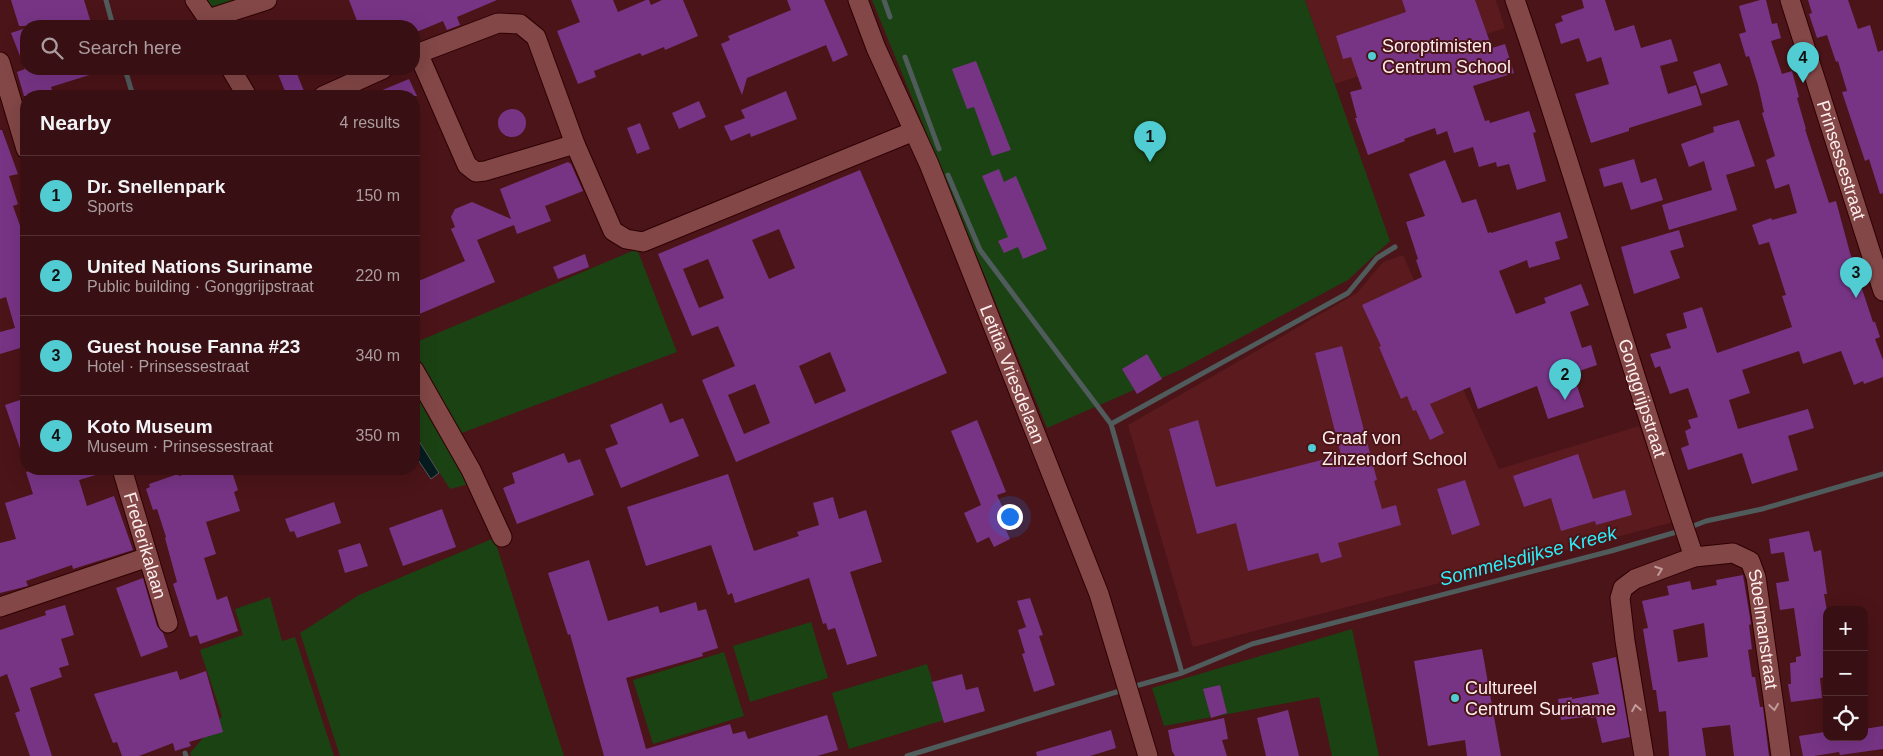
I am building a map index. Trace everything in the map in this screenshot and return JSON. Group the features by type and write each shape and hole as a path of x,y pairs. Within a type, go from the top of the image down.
{"street":[{"path":"194,0 207,20"},
{"path":"217,20 267,0"},
{"name":"Letitia Vriesdelaan","path":"858,0 876,48 933,173 1099,594 1148,756"},
{"name":"Gonggrijpstraat","path":"1515,0 1571,168 1631,366 1692,550"},
{"name":"Prinsessestraat","path":"1790,0 1883,291"},
{"path":"420,52 498,23 520,24 536,37 575,144 613,231 626,239 643,242 914,131"},
{"path":"0,62 20,130"},
{"path":"420,63 467,166 476,172 575,144"},
{"path":"235,75 243,90"},
{"path":"337,90 370,75"},
{"path":"420,381 471,470 502,537"},
{"name":"Frederikalaan","path":"124,475 168,623"},
{"path":"1644,756 1625,641 1620,598 1623,588 1635,579 1692,550"},
{"name":"Stoelmanstraat","path":"1692,550 1733,553 1750,561 1756,577 1781,756"},
{"path":"0,607 148,557"}],"shaded area":[{"name":"Soroptimisten Centrum School","path":"1305,0 1496,0 1505,28 1335,84"},
{"name":"Graaf von Zinzendorf School","path":"1403,255 1499,469 1639,426 1674,522 1193,647 1128,425 1357,293 1383,262"}],"green space":[{"path":"198,0 248,0 206,12"},
{"path":"872,0 1305,0 1390,241 1348,280 1182,369 1047,428"},
{"path":"637,249 677,352 459,434 420,364 420,340"},
{"path":"420,396 469,484 450,489 420,442"},
{"path":"494,538 564,756 340,756 300,633 359,595"},
{"path":"270,597 282,641 295,637 334,756 191,756 190,753 222,716 200,650 243,635 235,609"},
{"path":"811,622 828,678 750,702 733,646"},
{"path":"1352,629 1379,756 1332,756 1319,697 1164,726 1152,688"},
{"path":"724,652 744,716 653,744 633,680"},
{"path":"927,664 944,720 849,749 832,693"}],"water":[{"path":"420,443 439,473 431,479 420,463"}],"building":[{"path":"11,0 84,0 90,20 20,20 19,26"},
{"path":"349,0 497,0 457,17 460,25 447,30 443,21 420,31 420,20 357,20"},
{"path":"571,0 613,0 618,12 646,0 649,0 651,5 662,0 683,0 698,36 665,50 664,47 642,56 640,53 594,71 596,77 578,84 557,31 580,22"},
{"path":"787,0 824,0 848,55 833,62 826,45 747,78 742,95 721,44 730,40 728,36 791,10"},
{"path":"1402,0 1475,0 1492,48 1505,44 1514,73 1473,86 1485,121 1489,120 1490,123 1529,111 1536,132 1533,133 1546,181 1517,190 1509,164 1497,167 1496,162 1479,167 1473,147 1454,153 1447,131 1437,135 1435,128 1368,155 1355,118 1357,118 1350,92 1362,89 1351,57 1343,59 1336,36 1406,12"},
{"path":"1582,0 1605,0 1615,31 1634,25 1641,48 1671,39 1678,61 1660,66 1668,94 1696,85 1702,105 1629,128 1629,131 1591,143 1575,94 1609,84 1601,57 1587,62 1579,38 1561,44 1555,24 1563,21 1561,16 1584,8"},
{"path":"1766,0 1772,24 1777,23 1781,38 1771,41 1782,74 1792,71 1805,129 1829,203 1836,201 1850,253 1873,322 1875,322 1880,337 1875,339 1883,360 1883,377 1864,384 1863,381 1854,385 1841,351 1803,364 1799,351 1742,370 1750,393 1729,400 1738,429 1808,409 1814,428 1788,436 1798,470 1752,484 1742,453 1688,470 1681,448 1689,445 1685,431 1691,428 1688,420 1698,417 1688,388 1670,394 1660,366 1655,368 1650,354 1671,348 1666,334 1687,328 1683,313 1702,307 1717,353 1792,327 1782,296 1786,295 1769,242 1759,245 1752,225 1771,218 1772,220 1797,213 1789,184 1775,189 1766,160 1775,156 1762,113 1764,112 1758,85 1749,56 1746,57 1739,34 1746,32 1739,6"},
{"path":"1808,0 1848,0 1858,29 1870,25 1878,52 1883,50 1883,193 1880,194 1869,159 1865,161 1842,92 1847,91 1838,61 1836,62 1827,35 1817,38 1809,14 1812,13"},
{"path":"20,30 20,56 11,33"},
{"path":"976,61 1011,150 992,156 974,107 967,109 952,69"},
{"path":"1720,63 1728,85 1701,94 1693,72"},
{"path":"20,71 20,75 89,75 51,87 52,90 22,90 17,72"},
{"path":"278,75 297,75 304,90 285,90"},
{"path":"409,79 414,90 382,90"},
{"path":"786,91 797,119 751,137 750,133 731,141 724,126 745,118 741,110"},
{"path":"699,101 706,117 679,129 672,113"},
{"path":"512,109 522,113 526,123 522,133 512,137 502,133 498,123 502,113"},
{"path":"1739,120 1755,166 1726,175 1737,210 1669,230 1662,205 1712,190 1704,161 1689,167 1681,144 1714,132 1713,127"},
{"path":"640,123 650,149 637,154 627,128"},
{"path":"0,130 2,130 18,174 9,176 18,204 13,206 20,226 20,348 0,354 0,332 15,328 6,297 0,299"},
{"path":"1634,159 1641,183 1656,178 1663,200 1631,210 1622,182 1604,187 1599,169"},
{"path":"1445,160 1462,203 1476,199 1488,233 1560,212 1568,238 1555,242 1560,259 1529,268 1527,260 1499,271 1516,314 1546,303 1544,298 1581,284 1589,305 1570,312 1582,348 1591,345 1597,365 1573,373 1584,407 1548,419 1537,386 1478,409 1470,387 1430,404 1444,433 1430,440 1416,410 1413,411 1407,396 1401,399 1379,347 1381,346 1362,305 1422,277 1406,222 1425,216 1409,174"},
{"path":"568,162 571,164 583,191 545,206 551,221 517,234 514,225 477,240 495,282 420,314 420,280 465,261 451,229 455,227 451,217 455,209 472,202 511,219 500,189"},
{"path":"999,169 1004,182 1016,176 1047,249 1023,259 1018,247 1004,253 998,241 1008,237 982,176"},
{"path":"860,170 947,373 736,462 702,380 735,366 718,326 692,336 658,254","holes":["779,229 795,268 769,279 752,240","708,259 724,298 699,308 683,269","830,352 846,391 815,404 799,366","755,384 770,423 744,434 728,395"]},
{"path":"1679,230 1684,247 1670,251 1680,278 1634,294 1621,247"},
{"path":"585,254 589,267 558,279 553,267"},
{"path":"1342,346 1377,480 1374,481 1382,509 1396,505 1401,525 1338,543 1342,557 1321,563 1318,553 1248,571 1236,523 1197,534 1169,429 1198,420 1216,487 1341,455 1315,353"},
{"path":"1147,354 1162,379 1137,394 1122,369"},
{"path":"20,400 20,448 5,405"},
{"path":"662,403 670,423 683,418 699,456 621,488 605,449 618,444 610,425"},
{"path":"977,420 1006,492 997,495 1011,525 1005,528 1010,539 994,547 989,537 977,543 964,513 981,505 951,431"},
{"path":"564,453 568,463 580,459 594,495 517,524 503,488 515,483 512,473"},
{"path":"1578,454 1593,499 1625,490 1632,515 1596,525 1595,521 1561,531 1551,498 1524,507 1513,476"},
{"path":"728,474 754,551 799,536 797,532 819,525 813,503 833,497 839,519 866,510 882,562 850,572 877,656 847,665 835,628 828,630 826,623 823,624 809,578 735,603 732,593 728,595 711,545 646,566 627,507"},
{"path":"27,475 96,475 79,480 87,506 114,496 133,550 73,569 72,565 26,581 28,586 0,593 0,543 16,539 5,503 33,494"},
{"path":"175,475 233,475 238,490 234,492 240,511 206,522 216,554 204,558 217,600 227,596 238,631 200,644 197,635 190,637 173,584 177,582 166,537 157,509 153,510 146,489 150,487 149,484"},
{"path":"1465,480 1480,525 1452,535 1437,489"},
{"path":"334,502 341,523 297,538 294,531 290,532 285,519"},
{"path":"442,509 456,547 403,566 389,528"},
{"path":"1809,531 1814,552 1821,550 1827,594 1824,594 1826,606 1823,606 1823,678 1820,678 1822,698 1791,702 1788,684 1791,684 1790,663 1796,662 1796,657 1801,656 1794,608 1780,610 1776,583 1789,581 1784,552 1771,554 1769,539"},
{"path":"360,543 368,566 345,573 338,550"},
{"path":"589,560 608,621 658,606 660,613 696,602 698,611 706,609 718,648 702,653 703,656 626,678 646,749 730,724 733,734 745,731 748,739 827,715 838,750 817,756 604,756 570,634 568,635 548,573"},
{"path":"1743,575 1751,624 1749,625 1752,649 1748,650 1752,677 1755,677 1760,707 1763,707 1769,756 1734,756 1730,725 1702,728 1706,756 1669,756 1666,711 1659,712 1656,690 1653,690 1643,629 1648,628 1642,601 1669,595 1667,586 1690,581 1692,590 1717,585 1716,580","holes":["1704,623 1708,657 1678,662 1673,630"]},
{"path":"143,578 157,626 163,633 168,647 141,657 116,588"},
{"path":"1030,598 1043,635 1039,636 1055,685 1034,692 1022,654 1025,653 1018,630 1026,627 1017,601"},
{"path":"65,605 74,635 61,639 69,665 59,668 62,677 30,688 52,756 30,756 15,713 20,711 7,674 0,677 0,630 46,615 45,611"},
{"name":"Cultureel Centrum Suriname","path":"1482,649 1501,756 1467,756 1465,740 1428,746 1414,661"},
{"path":"1616,657 1630,737 1602,743 1596,717 1561,720 1558,699 1572,697 1572,699 1599,694 1592,663"},
{"path":"177,671 180,680 206,671 223,732 189,742 191,746 175,751 173,743 139,756 122,756 117,742 113,743 94,694"},
{"path":"962,674 966,690 978,687 985,711 944,723 932,682"},
{"path":"1220,685 1227,713 1211,718 1203,689"},
{"path":"1288,710 1299,756 1266,756 1257,718"},
{"path":"1224,718 1228,739 1222,740 1227,756 1175,756 1172,751 1168,730"},
{"path":"1883,726 1883,749 1840,755 1839,752 1803,756 1799,736 1823,732 1823,741 1868,741 1868,728"},
{"path":"1111,730 1116,748 1090,756 1037,756 1036,752"}],"waterway":[{"path":"106,0 111,20"},
{"path":"884,0 890,17"},
{"path":"905,57 939,149"},
{"path":"127,75 131,90"},
{"path":"948,175 980,250 1111,424 1182,673"},
{"path":"1111,424 1348,293 1377,258 1395,247"},
{"name":"Sommelsdijkse Kreek","path":"1688,528 1706,521 1762,509 1883,474"},
{"name":"Sommelsdijkse Kreek","path":"1132,687 1182,673 1252,644 1611,551 1680,531"},
{"path":"907,756 1123,690"}],"place":[{"name":"Soroptimisten Centrum School","path":"1372,56"},
{"name":"Koto Museum","path":"1803,83"},
{"name":"Dr. Snellenpark","path":"1150,162"},
{"name":"Guest house Fanna #23","path":"1856,298"},
{"name":"United Nations Suriname","path":"1565,400"},
{"name":"Graaf von Zinzendorf School","path":"1312,448"},
{"name":"Cultureel Centrum Suriname","path":"1455,698"}]}
